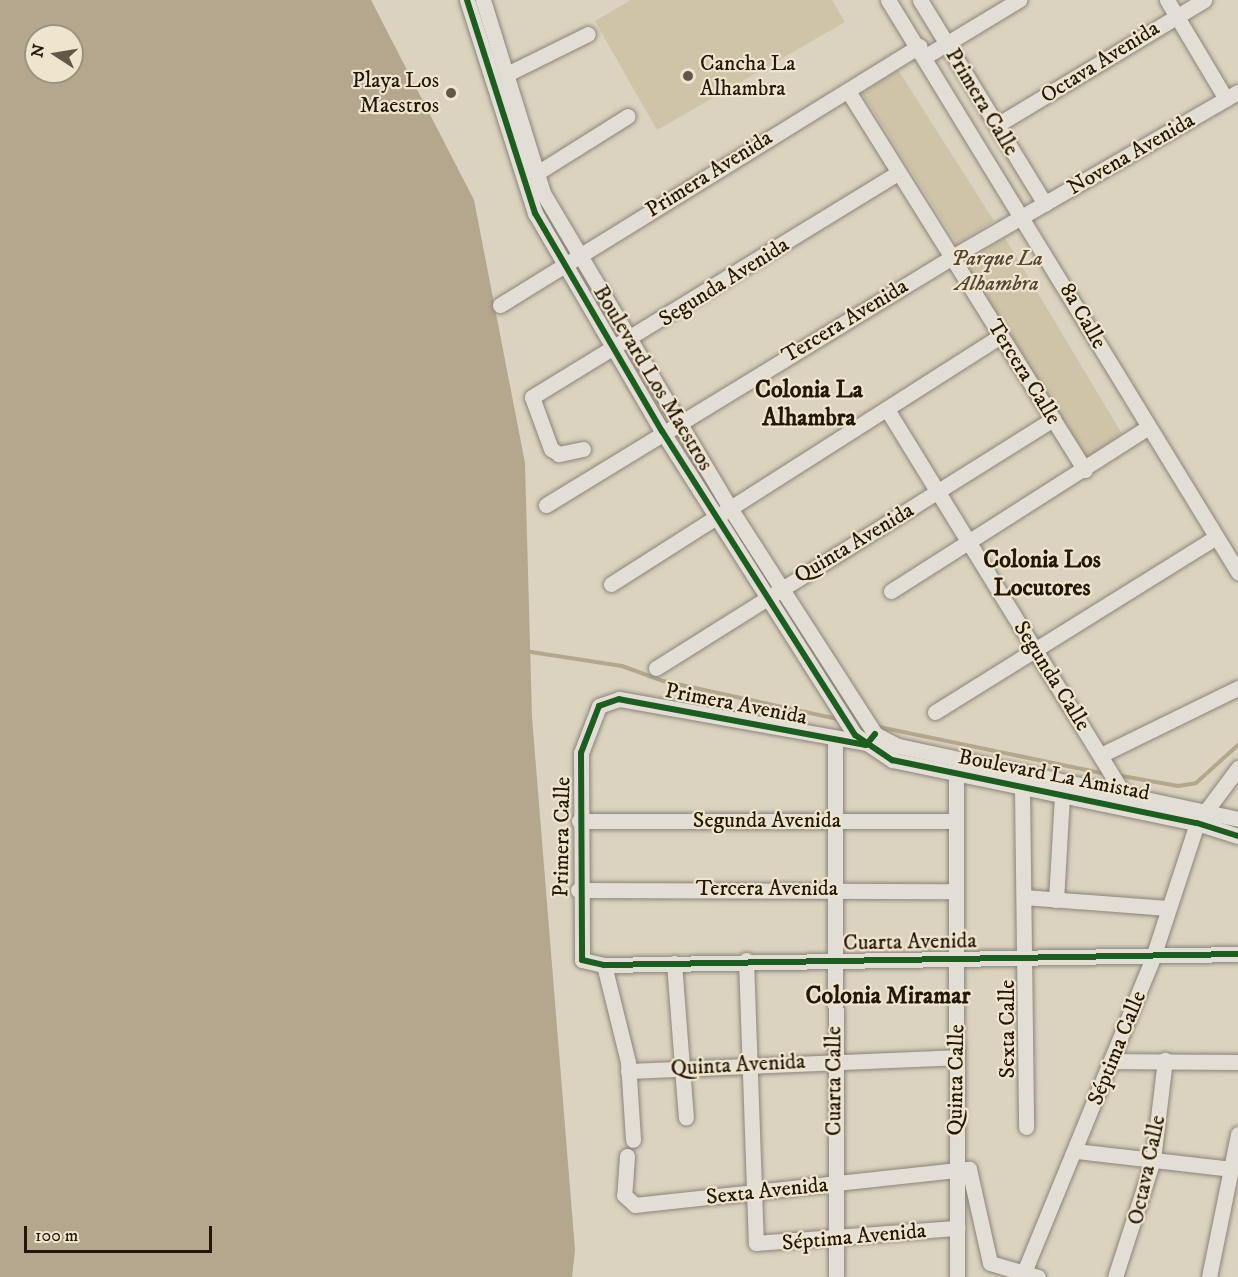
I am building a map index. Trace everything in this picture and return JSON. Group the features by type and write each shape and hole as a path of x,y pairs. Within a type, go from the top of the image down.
{"street":[{"name":"Boulevard Los Maestros","path":"467,0 535,213 565,265 662,431 767,596 870,740 898,746"},
{"name":"Boulevard Los Maestros","path":"483,0 537,173 578,256 870,740"},
{"name":"8a Calle","path":"888,0 923,51 1024,216 1214,538 1238,572"},
{"name":"Primera Calle","path":"920,0 1045,204"},
{"path":"923,51 947,44 1019,0"},
{"path":"1167,0 1232,96"},
{"name":"Octava Avenida","path":"997,125 1204,0"},
{"path":"507,74 588,34"},
{"name":"Primera Avenida","path":"500,305 848,91 923,51"},
{"name":"Tercera Calle","path":"848,91 1085,470"},
{"name":"Novena Avenida","path":"1024,216 1232,96"},
{"path":"537,173 628,116"},
{"name":"Segunda Avenida","path":"584,449 559,454 551,449 530,401 899,172"},
{"name":"Tercera Avenida","path":"546,505 677,421 1024,216"},
{"path":"611,584 888,411 1001,336"},
{"name":"Segunda Calle","path":"888,411 1101,755 1120,790"},
{"name":"Quinta Avenida","path":"656,668 767,596 1053,419"},
{"path":"891,591 1085,470 1148,427"},
{"path":"934,712 1037,652 1214,538"},
{"path":"1101,755 1238,688"},
{"name":"Primera Avenida","path":"592,716 607,701 620,699 834,742 870,740"},
{"name":"Primera Calle","path":"582,960 578,890 581,753 592,716"},
{"name":"Boulevard La Amistad","path":"870,740 892,760 956,774 1062,795 1202,816 1238,819"},
{"name":"Cuarta Calle","path":"834,742 836,1277"},
{"name":"Boulevard La Amistad","path":"898,746 1120,790 1202,816 1238,836"},
{"name":"Séptima Calle","path":"1028,1275 1153,957 1168,908 1202,816 1238,768"},
{"name":"Quinta Calle","path":"956,774 957,1277"},
{"name":"Sexta Calle","path":"1022,788 1026,959 1026,1127"},
{"path":"1056,900 1062,795"},
{"name":"Segunda Avenida","path":"579,821 955,821"},
{"name":"Tercera Avenida","path":"578,890 834,888 955,891"},
{"path":"1024,897 1168,908"},
{"name":"Cuarta Avenida","path":"582,960 604,964 1238,954"},
{"path":"746,960 753,1192"},
{"path":"674,963 686,1118"},
{"path":"604,964 628,1071 633,1140"},
{"name":"Quinta Avenida","path":"628,1071 834,1060 956,1057"},
{"name":"Octava Calle","path":"1115,1277 1153,1160 1166,1060"},
{"path":"1112,1061 1238,1062"},
{"path":"1209,1277 1238,1134"},
{"path":"1076,1151 1231,1169"},
{"name":"Sexta Avenida","path":"627,1156 624,1195 635,1205 955,1172"},
{"path":"955,1172 969,1169 990,1263 1028,1275"},
{"name":"Séptima Avenida","path":"753,1192 755,1239 759,1245 957,1228"},
{"path":"1222,1214 1238,1215"}],"green space":[{"name":"Cancha La Alhambra","path":"631,0 832,0 845,22 657,130 595,21"},
{"name":"Parque La Alhambra","path":"898,70 994,221 957,244 862,93"},
{"name":"Parque La Alhambra","path":"1005,238 1122,434 1086,460 964,262"}],"shaded area":[{"path":"0,0 371,0 474,200 525,463 532,717 575,1250 572,1277 0,1277"}],"waterway":[{"path":"531,652 622,666 663,681 837,719"},
{"path":"879,727 1101,773"},
{"path":"1122,776 1178,786 1196,783 1238,745"}],"cycle path":[{"path":"467,0 535,213 662,431 855,735 892,760 1197,823 1238,836"},
{"path":"875,734 866,745 619,699 599,706 581,753 582,960 604,965 1238,954"}],"place":[{"name":"Cancha La Alhambra","path":"688,76"},
{"name":"Playa Los Maestros","path":"451,93"}],"district":[{"name":"Colonia La Alhambra","path":"809,405"},
{"name":"Colonia Los Locutores","path":"1042,575"},
{"name":"Colonia Miramar","path":"888,997"}]}
